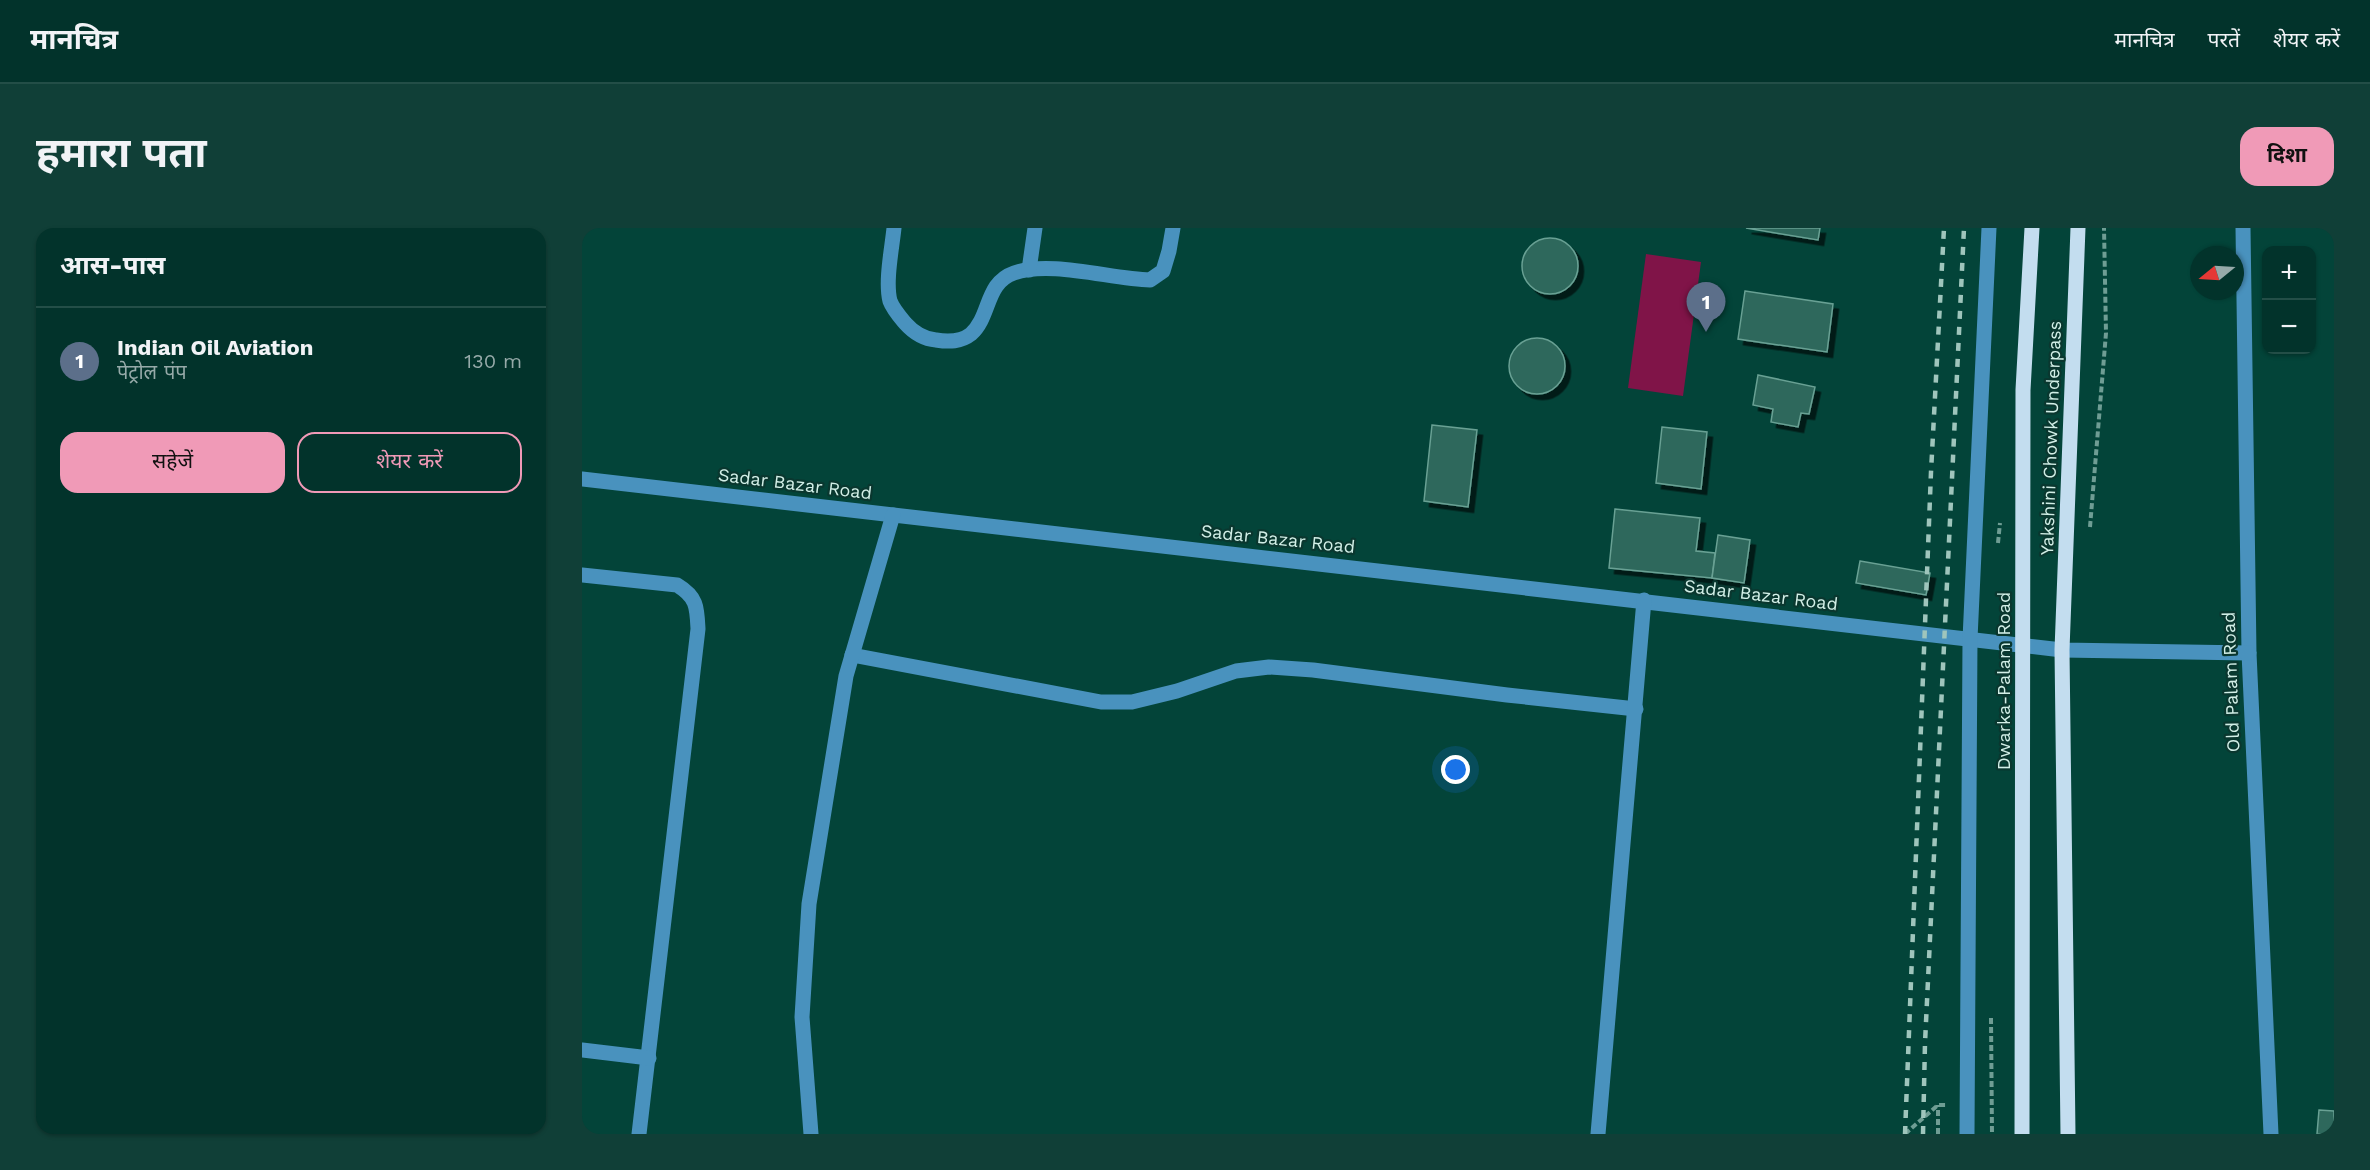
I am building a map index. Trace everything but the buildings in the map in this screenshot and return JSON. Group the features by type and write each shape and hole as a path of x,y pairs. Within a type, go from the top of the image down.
{"main road":[{"name":"Dwarka-Palam Road","path":"2022,1134 2023,390 2032,228"},
{"name":"Yakshini Chowk Underpass","path":"2062,650 2078,228"},
{"path":"2062,650 2068,1134"}],"street":[{"path":"894,228 890,301 912,332 933,340 957,342 971,334 1000,281 1014,273 1048,268 1150,280 1163,271 1173,228"},
{"path":"1029,270 1035,228"},
{"path":"1968,1134 1970,639 1989,228"},
{"name":"Old Palam Road","path":"2243,228 2249,652 2271,1134"},
{"name":"Sadar Bazar Road","path":"582,479 2062,650 2249,652"},
{"path":"811,1134 802,1017 809,904 846,676 893,515"},
{"path":"582,575 677,585 690,593 697,608 698,629 639,1134"},
{"path":"1598,1134 1644,600"},
{"path":"852,655 1101,702 1132,702 1236,671 1269,667 1313,670 1636,709"},
{"path":"582,1050 649,1058"}],"path":[{"path":"2090,532 2106,333 2104,228"},
{"path":"1997,552 2000,518"},
{"path":"1991,1015 1992,1134"},
{"path":"1905,1134 1938,1106 1938,1134"}],"shaded area":[{"path":"1646,254 1701,262 1683,396 1628,388"}],"railway":[{"path":"1905,1134 1931,472 1944,228"},
{"path":"1923,1134 1925,1043 1964,228"}],"place":[{"name":"Indian Oil Aviation","path":"1706,332"}]}
